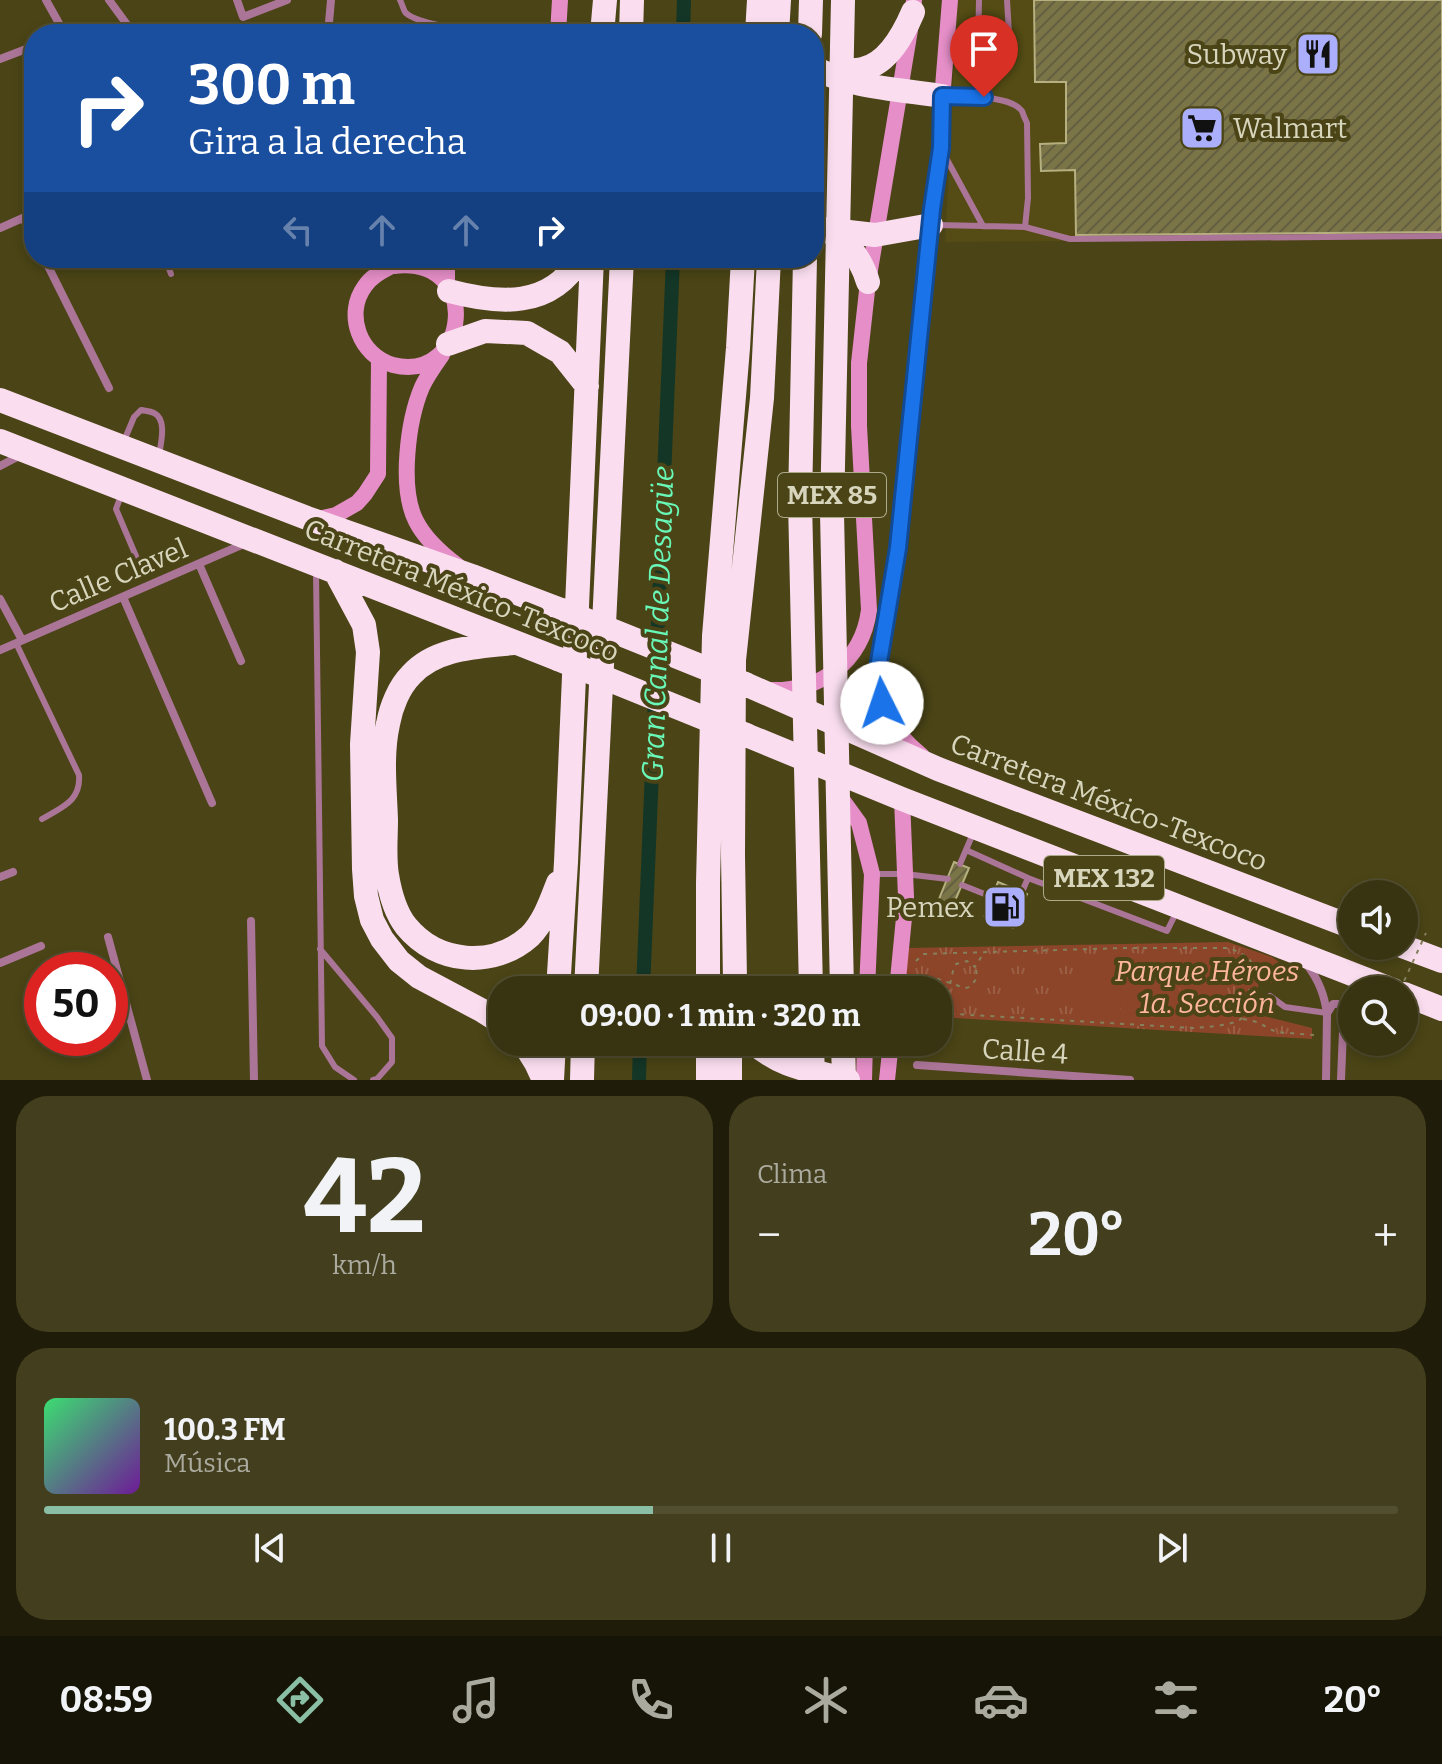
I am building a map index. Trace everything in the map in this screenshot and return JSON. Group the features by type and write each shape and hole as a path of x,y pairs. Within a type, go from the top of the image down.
{"highway":[{"path":"603,24 605,0"},
{"path":"631,24 632,0"},
{"path":"759,0 770,24"},
{"path":"775,24 779,0"},
{"path":"810,24 811,0"},
{"name":"MEX 85","path":"842,976 832,513 843,0"},
{"path":"824,69 864,69 876,64 904,34 914,6"},
{"path":"824,71 862,84 942,96"},
{"path":"824,228 875,235 931,225"},
{"path":"824,230 838,236 852,250 868,282"},
{"path":"448,288 479,299 503,301 528,298 560,282 574,268"},
{"path":"559,976 592,268"},
{"path":"587,976 622,268"},
{"path":"708,976 714,636 742,268"},
{"path":"736,976 734,660 762,398 770,268"},
{"name":"MEX 85","path":"805,268 800,501 811,976"},
{"path":"447,345 485,331 527,333 560,352 587,386"},
{"name":"Carretera México-Texcoco","path":"0,400 561,610 752,686 938,769 1338,922"},
{"name":"Carretera México-Texcoco","path":"0,441 817,763 902,799 970,839 1178,907 1356,976"},
{"path":"326,568 364,625 368,652 362,744 364,869 372,920 399,961 419,977 488,1014"},
{"path":"517,643 456,651 430,659 411,675 397,696 384,749 386,873 392,900 405,925 423,942 446,955 471,959 495,956 513,949 532,934 548,910 566,862"},
{"path":"1418,952 1442,961"},
{"path":"1418,999 1442,1009"},
{"path":"532,1056 544,1080"},
{"path":"552,1080 553,1056"},
{"path":"582,1080 583,1056"},
{"path":"708,1056 708,1080"},
{"path":"730,1056 730,1080"},
{"path":"771,1056 807,1074 846,1080 844,1056"},
{"path":"807,1074 811,1068 838,1056"}],"main road":[{"path":"559,24 560,0"},
{"path":"938,769 907,743 895,726 882,703 878,680 898,548 941,148 950,0"},
{"path":"752,686 794,689 816,682 837,669 853,653 864,633 869,610 859,426 859,363 875,235 914,6"},
{"path":"388,268 364,286 357,301 355,317 358,334 367,349 393,365 413,366 435,357 447,345"},
{"path":"421,268 437,275 448,288 457,317 454,333 423,385 412,420 407,457 408,494 412,513 420,528 448,558 472,576"},
{"path":"447,268 448,288"},
{"path":"314,520 347,510 365,494 378,474 379,359"},
{"path":"817,763 859,823 872,874 868,976"},
{"path":"898,976 906,897 902,799"},
{"path":"864,1080 865,1056"},
{"path":"887,1080 890,1056"}],"street":[{"path":"46,0 59,24"},
{"path":"109,0 127,24"},
{"path":"237,0 243,17 287,0"},
{"path":"329,24 331,0"},
{"path":"0,59 24,50"},
{"path":"1,225 23,218"},
{"path":"49,268 109,388"},
{"path":"0,466 28,452"},
{"name":"Calle Clavel","path":"0,650 254,539"},
{"path":"199,564 241,661"},
{"path":"123,597 212,803"},
{"path":"0,599 19,641"},
{"path":"0,877 13,872"},
{"path":"251,921 254,1080"},
{"path":"108,937 147,1080"},
{"path":"0,963 41,946"},
{"path":"1295,953 1319,984 1327,1013 1326,1080"},
{"path":"1327,1013 1330,1006 1338,1005"},
{"path":"1341,1080 1342,1056"},
{"name":"Calle 4","path":"917,1065 1130,1080"}],"lane":[{"path":"400,0 406,13 439,24"},
{"path":"979,0 978,55 984,64 996,67 1005,63 1010,50 1007,0"},
{"path":"942,96 984,97 1014,104 1023,112 1027,123 1028,198 1025,227"},
{"path":"941,148 983,226"},
{"path":"931,225 1025,227 1070,239 1442,236"},
{"path":"169,268 171,274"},
{"path":"121,446 134,417 141,410 155,413 162,427 158,460"},
{"path":"123,489 116,509 144,575"},
{"path":"326,568 320,949 322,1046 335,1067 354,1080"},
{"path":"19,641 79,775 80,787 72,800 42,819"},
{"path":"960,864 970,839 1028,878 1167,931 1178,907"},
{"path":"872,874 948,879"},
{"path":"1022,892 1028,878"},
{"path":"962,885 992,897"},
{"path":"320,949 392,1038 392,1062 373,1080"},
{"path":"1270,996 1285,1007 1327,1013"}],"path":[{"path":"1410,976 1426,933"},
{"path":"916,961 923,954 1230,948 1248,957 1251,962 1247,1011 1233,1023 1193,1028 952,1014"},
{"path":"975,967 984,953"},
{"path":"951,976 956,964 967,961 978,972 970,987 952,984"},
{"path":"1242,1018 1276,1032 1327,1036"}],"shaded area":[{"path":"957,0 1442,0 1442,238 945,242"}],"green space":[{"name":"Parque Héroes 1a. Sección","path":"1228,942 1272,957 1284,966 1275,984 1259,977 1256,1014 1312,1028 1312,1039 952,1018 952,976 905,976 908,948"},
{"path":"1079,953 1123,956 1120,1018 1075,1015"},
{"path":"1131,953 1177,956 1173,1016 1127,1013"},
{"path":"1183,955 1227,959 1222,1018 1178,1015"}],"building":[{"path":"1034,0 1442,0 1442,232 1076,235 1075,170 1041,171 1040,144 1066,143 1066,82 1035,82"},
{"name":"Pemex","path":"954,862 969,868 949,915 935,909"},
{"name":"Pemex","path":"998,882 1027,894 1013,928 984,916"}],"waterway":[{"name":"Gran Canal de Desagüe","path":"683,24 684,0"},
{"name":"Gran Canal de Desagüe","path":"644,976 673,268"},
{"name":"Gran Canal de Desagüe","path":"639,1080 640,1056"}],"place":[{"name":"Subway","path":"1318,54"},
{"name":"Walmart","path":"1202,128"},
{"name":"Pemex","path":"1005,907"}],"route":[{"path":"882,703 879,662 898,548 932,209 941,148 942,96 984,97"}]}
